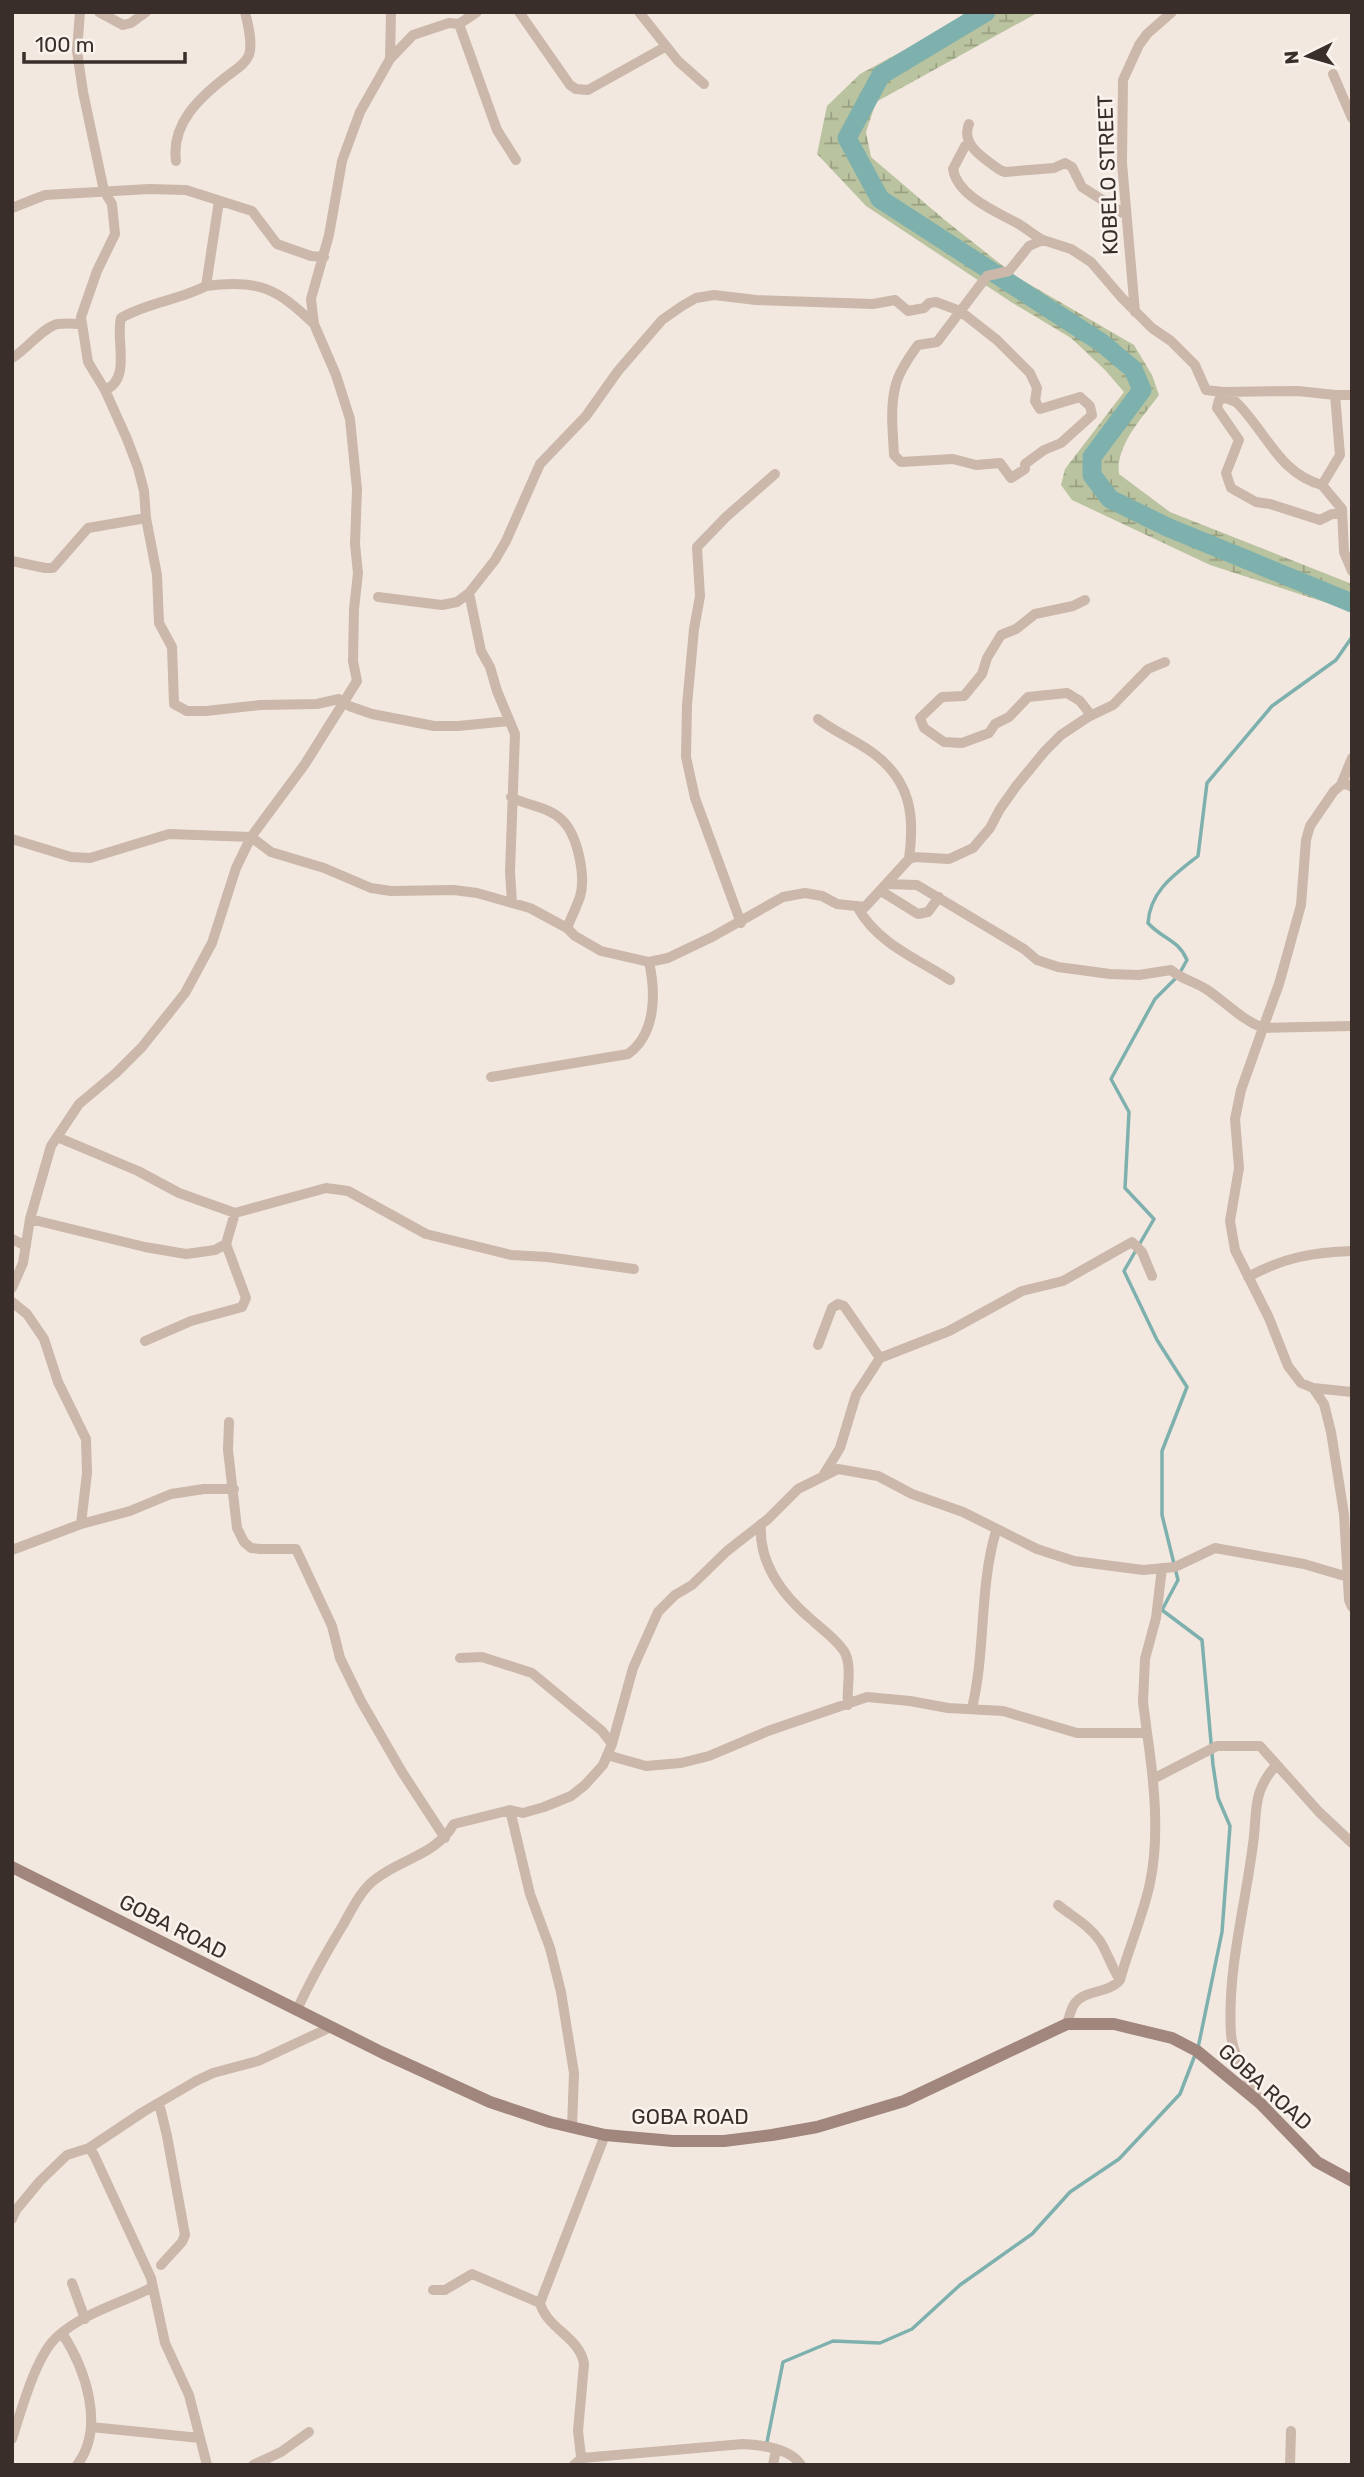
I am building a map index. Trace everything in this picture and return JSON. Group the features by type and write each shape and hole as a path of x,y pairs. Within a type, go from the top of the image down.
{"main road":[{"name":"GOBA ROAD","path":"12,1867 331,2027 490,2102 527,2115 605,2135 673,2141 724,2141 817,2127 904,2101 1067,2024 1114,2024 1172,2038 1203,2056 1260,2103 1317,2162 1352,2181"}],"street":[{"path":"80,12 77,51 79,64 104,191 112,204 115,234 97,271 81,317 88,362 104,390 138,468 144,491 146,518 157,575 159,623 172,647 174,704 187,711 206,712 260,705 317,704 339,699 373,714 434,726 509,720"},
{"path":"99,12 123,24 131,23 146,12"},
{"path":"176,161 174,150 187,114 203,95 238,68 249,55 246,12"},
{"path":"390,59 391,12"},
{"path":"12,1288 23,1263 30,1219 51,1146 79,1104 142,1047 184,993 212,943 236,868 251,837 305,764 357,681 353,661 358,573 355,544 357,489 350,419 336,375 314,324 311,299 324,257 347,143 360,112 390,59 413,35 449,23 459,24 477,12"},
{"path":"519,12 570,85 581,91 596,86 665,47"},
{"path":"639,12 686,70 704,83"},
{"name":"KOBELO STREET","path":"1135,312 1122,163 1124,80 1139,45 1147,34 1172,12"},
{"path":"459,24 497,130 516,160"},
{"path":"1333,74 1352,118"},
{"path":"970,124 966,132 969,144 1005,172 1054,167 1065,163 1072,166 1082,187 1126,215"},
{"path":"969,144 965,146 953,169 957,184 990,210 1013,221 1030,234 1071,249 1091,262 1135,312 1195,365 1206,390 1298,391 1352,395"},
{"path":"12,208 45,195 186,190 252,211 277,244 311,256 324,257"},
{"path":"206,286 219,201"},
{"path":"378,597 442,605 457,602 469,593 506,541 540,464 586,416 618,371 662,320 696,298 714,295 756,300 873,304 895,300 908,311 936,302 960,311 997,340 1030,373 1037,388 1035,401 1040,409 1080,397 1090,406 1092,415 1068,438 1044,450 1025,464 1026,469 1011,478 1000,463 976,465 953,459 901,462 894,455 895,388 907,360 918,345 937,342 960,311 986,276 1009,271 1029,246 1043,240"},
{"path":"104,390 110,388 118,374 121,360 118,328 121,318 206,286 234,282 255,285 281,297 314,324"},
{"path":"12,358 23,352 51,327 58,324 82,324"},
{"path":"1322,485 1340,455 1335,395"},
{"path":"1342,514 1332,514 1320,520 1256,502 1231,488 1226,473 1239,440 1217,408 1219,400 1226,398 1236,402 1292,470 1307,481 1322,485 1342,509 1344,552 1352,571"},
{"path":"741,923 695,798 686,757 687,705 700,596 698,547 726,516 775,474"},
{"path":"12,561 53,568 88,528 146,518"},
{"path":"469,593 481,651 490,667 515,734 511,797 512,903"},
{"path":"1085,600 1073,606 1035,614 1016,629 1001,635 987,658 982,674 964,696 942,697 920,718 924,728 944,742 962,743 989,733 995,724 1009,717 1028,698 1067,693 1080,701 1091,715"},
{"path":"909,859 949,859 973,848 990,828 1000,808 1017,785 1061,735 1091,715 1113,705 1148,669 1165,662"},
{"path":"12,839 71,857 90,859 169,834 251,837 271,852 324,868 371,888 391,891 454,890 477,893 530,908 601,951 649,962 668,958 741,923 783,897 805,893 822,895 837,904 858,908 865,906 909,859 913,831 911,807 899,782 874,754 818,719"},
{"path":"1352,758 1346,786 1327,799 1310,826 1306,840 1301,905 1279,984 1241,1090 1235,1119 1239,1168 1230,1221 1235,1250 1269,1318 1288,1366 1301,1383 1312,1388 1352,1392"},
{"path":"511,797 539,806 561,818 575,840 581,869 581,895 567,928"},
{"path":"884,888 911,883 939,897 1024,949 1037,960 1058,967 1139,975 1171,970 1207,990 1244,1020 1263,1028 1352,1026"},
{"path":"884,888 918,914 928,912 939,897"},
{"path":"858,908 901,953 950,981"},
{"path":"491,1077 628,1054 636,1048 648,1028 653,1005 649,962"},
{"path":"57,1137 138,1171 179,1193 235,1213 326,1188 337,1188 348,1191 426,1234 511,1255 634,1269"},
{"path":"145,1341 191,1321 242,1307 246,1298 226,1244 235,1213"},
{"path":"30,1219 145,1247 186,1254 215,1250 226,1244"},
{"path":"12,1239 26,1246"},
{"path":"824,1474 840,1448 856,1395 880,1358 949,1331 1022,1291 1063,1281 1132,1242 1142,1252 1152,1276"},
{"path":"1248,1277 1278,1261 1352,1251"},
{"path":"12,1302 27,1314 44,1339 58,1382 86,1439 87,1473 81,1524"},
{"path":"818,1345 832,1308 838,1304 844,1306 880,1358"},
{"path":"1312,1388 1324,1404 1331,1432 1344,1514 1349,1600 1352,1607"},
{"path":"229,1422 228,1450 237,1528 244,1542 251,1548 296,1549 332,1626 340,1658 361,1701 402,1772 445,1838"},
{"path":"297,2010 323,1958 363,1890 375,1879 419,1856 445,1838 454,1824 510,1810 523,1813 571,1796 585,1785 603,1765 612,1744 633,1668 658,1612 675,1595 692,1585 798,1489 824,1474 838,1469 878,1476 912,1494 963,1513 1037,1549 1074,1560 1143,1570 1175,1567 1215,1548 1304,1564 1348,1577"},
{"path":"12,1550 171,1494 204,1489 233,1489"},
{"path":"761,1524 760,1539 765,1563 782,1590 845,1653 849,1677 848,1705"},
{"path":"971,1708 978,1675 987,1569 996,1531"},
{"path":"1067,2024 1075,2003 1084,1996 1114,1987 1121,1980 1151,1874 1153,1779 1143,1702 1145,1659 1156,1618 1162,1568"},
{"path":"460,1658 482,1657 532,1673 602,1731 612,1744"},
{"path":"607,1755 646,1766 681,1763 709,1756 768,1731 867,1697 948,1708 1003,1711 1077,1733 1146,1733"},
{"path":"1153,1779 1217,1746 1260,1746 1319,1812 1352,1843"},
{"path":"1260,2103 1234,2050 1231,2036 1232,1975 1259,1793 1270,1772 1277,1765"},
{"path":"510,1810 530,1894 550,1948 561,1992 574,2073 572,2127"},
{"path":"1058,1905 1089,1928 1100,1941 1112,1969 1121,1980"},
{"path":"12,2219 24,2200 57,2163 68,2155 89,2148 104,2136 213,2073 258,2062 331,2027"},
{"path":"159,2103 185,2235 161,2265"},
{"path":"540,2303 605,2135"},
{"path":"89,2148 106,2179 153,2287 165,2343 186,2387 208,2465"},
{"path":"433,2290 444,2290 474,2274 540,2303 549,2319 577,2346 583,2364 578,2431 579,2462 720,2445 752,2445 792,2455 801,2465"},
{"path":"72,2283 85,2319"},
{"path":"12,2439 36,2372 52,2342 85,2319 153,2287"},
{"path":"62,2333 73,2350 84,2378 90,2427 88,2444 77,2465"},
{"path":"90,2427 200,2438"},
{"path":"1290,2465 1291,2431"},
{"path":"253,2465 281,2452 309,2432"},
{"path":"773,2465 776,2450"}],"green space":[{"path":"965,12 1039,12 876,102 866,132 871,157 1017,277 1134,345 1152,375 1159,395 1126,442 1121,453 1119,474 1170,512 1352,584 1352,611 1210,565 1072,500 1061,485 1065,469 1124,392 1071,338 1011,302 866,206 817,154 827,106 860,74 958,21"}],"waterway":[{"path":"986,12 881,75 847,138 880,199 1102,343 1133,369 1142,390 1092,457 1092,475 1110,499 1167,527 1352,603"},
{"path":"1198,2048 1222,1932 1230,1826 1218,1798 1213,1765 1202,1640 1162,1610 1178,1580 1162,1515 1162,1451 1187,1387 1157,1340 1124,1271 1154,1219 1125,1188 1129,1112 1111,1079 1155,999 1178,976 1187,960 1174,943 1148,923 1158,893 1172,877 1198,856 1207,783 1272,706 1336,660 1352,637"},
{"path":"767,2442 783,2362 833,2341 880,2343 912,2329 960,2285 1032,2234 1070,2192 1119,2159 1180,2094 1195,2055"}]}
